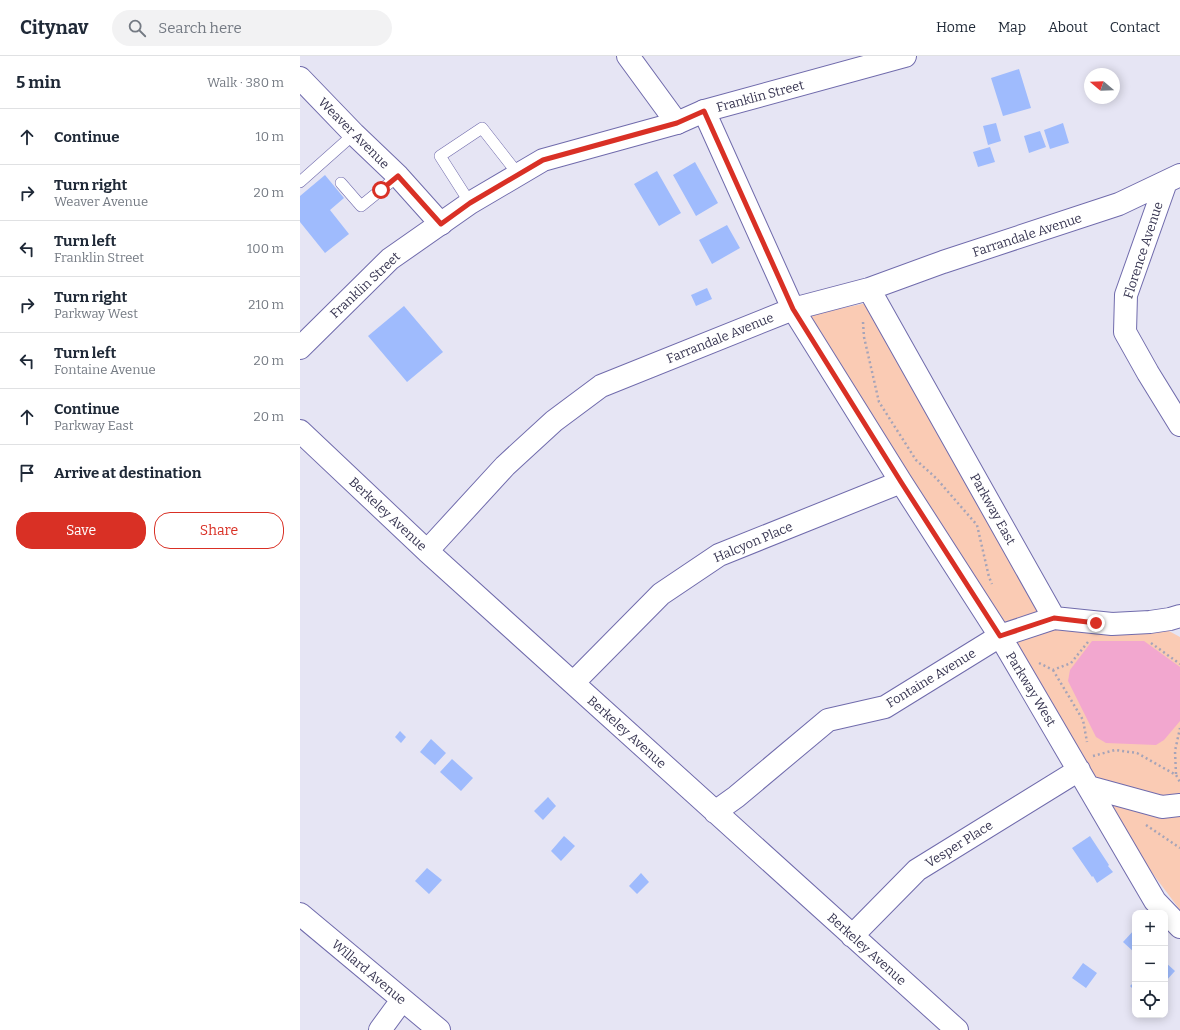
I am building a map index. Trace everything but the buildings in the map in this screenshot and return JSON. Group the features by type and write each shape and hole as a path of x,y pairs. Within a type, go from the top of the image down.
{"street":[{"path":"628,56 677,123"},
{"name":"Franklin Street","path":"300,348 390,259 470,203 543,160 677,123 704,111 905,56"},
{"name":"Weaver Avenue","path":"300,78 354,134 398,176 441,224"},
{"name":"Parkway West","path":"704,111 793,309 1083,770 1155,901 1180,927"},
{"name":"Farrandale Avenue","path":"427,551 505,466 554,421 601,386 793,309 869,289 942,262 1119,204 1173,178"},
{"name":"Florence Avenue","path":"1173,178 1126,295 1125,332 1180,425"},
{"name":"Parkway East","path":"869,289 1054,618"},
{"name":"Berkeley Avenue","path":"300,431 427,551 957,1030"},
{"name":"Halcyon Place","path":"573,683 661,594 719,555 901,482"},
{"path":"1054,618 1112,624 1170,620"},
{"name":"Fontaine Avenue","path":"715,812 736,797 828,720 885,707 1000,636 1054,618"},
{"path":"1083,770 1162,807 1180,805"},
{"name":"Vesper Place","path":"852,936 917,870 1083,770"},
{"name":"Willard Avenue","path":"300,914 439,1030"},
{"path":"380,1030 402,1000"}],"lane":[{"path":"470,203 440,156 482,128 518,174"},
{"path":"300,182 354,134"},
{"path":"341,183 361,206 398,176"}],"path":[{"path":"863,322 864,337 879,402 916,460 936,478 977,525 989,577 995,590"},
{"path":"1170,620 1149,642 1180,664"},
{"path":"1053,670 1071,663 1089,640"},
{"path":"1012,656 1038,662 1053,670 1083,720 1087,740 1083,770"},
{"path":"1180,728 1175,751 1176,775 1180,782"},
{"path":"1083,770 1115,750 1137,753 1176,775"}],"shaded area":[{"path":"867,303 1051,627 1141,633 1169,631 1180,637 1180,910 1135,850 809,315"},
{"path":"1092,641 1144,641 1180,667 1180,721 1164,740 1156,745 1106,743 1096,737 1068,681 1070,670"}],"route":[{"path":"381,190 398,176 441,224 470,203 543,160 677,123 704,111 793,309 901,482 1000,636 1054,618 1096,623"}]}
